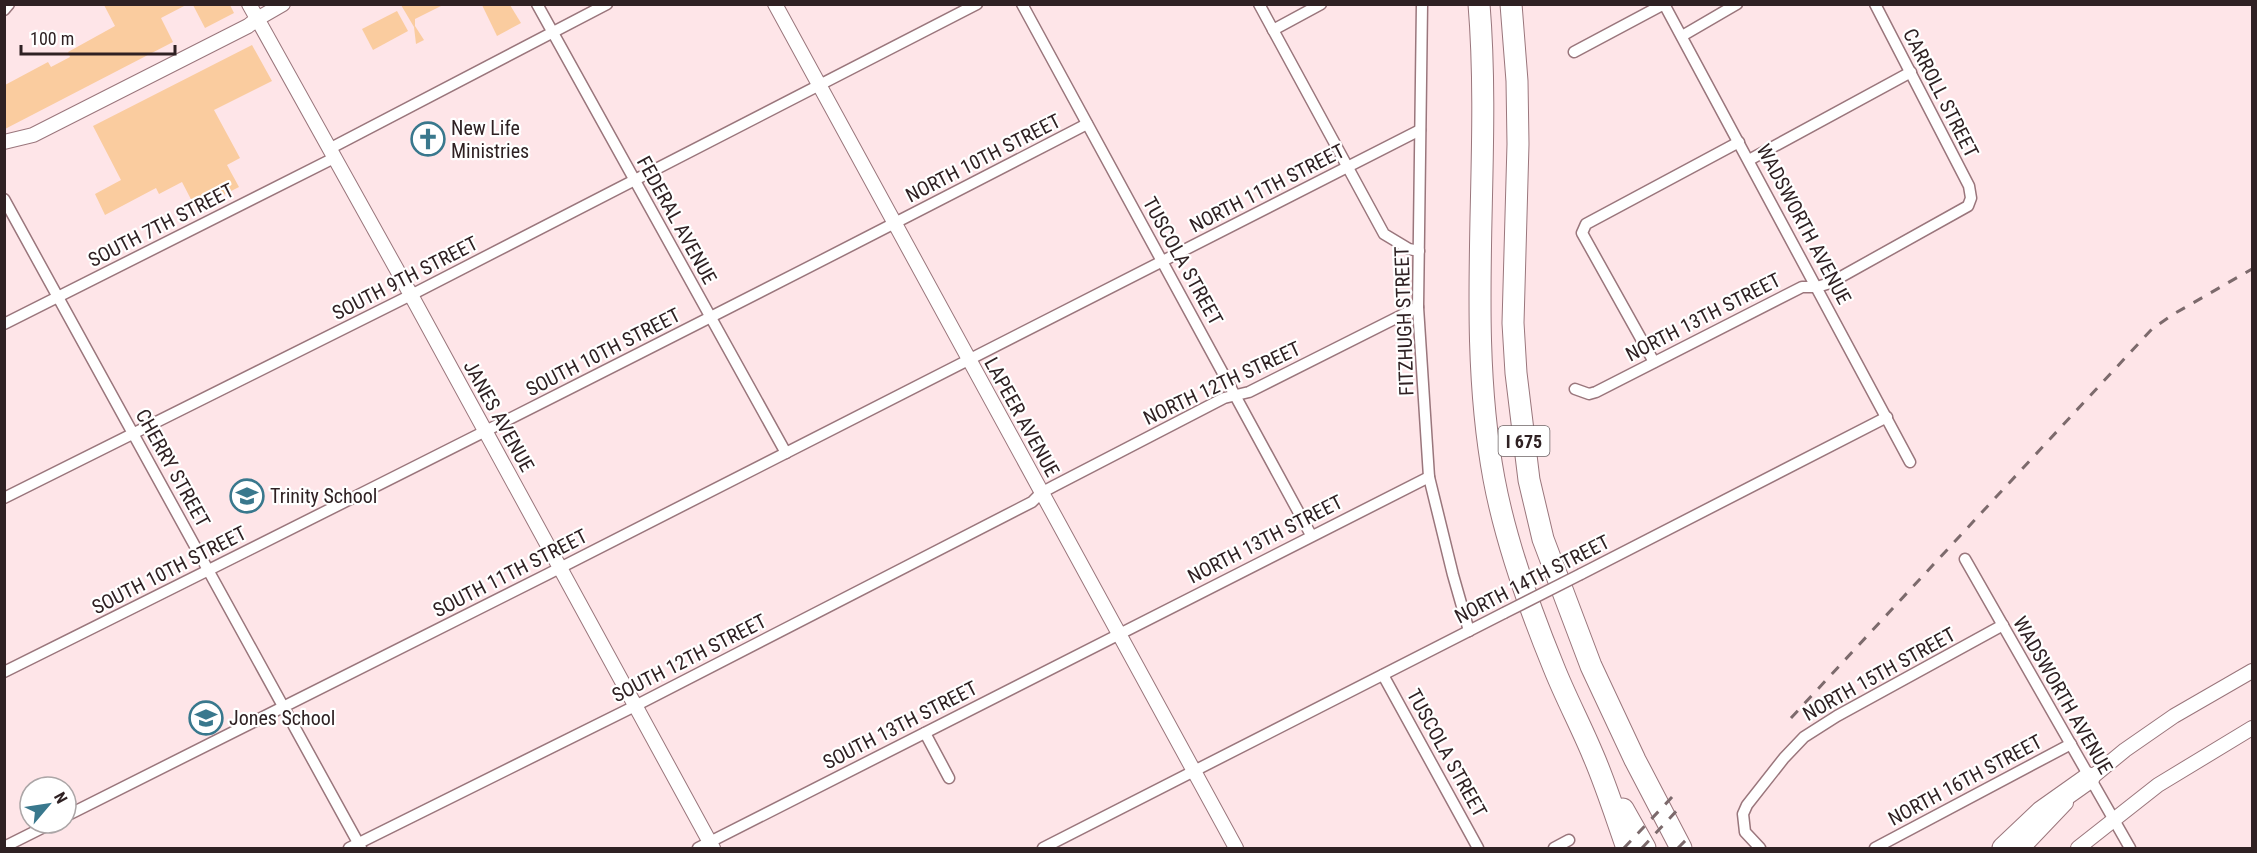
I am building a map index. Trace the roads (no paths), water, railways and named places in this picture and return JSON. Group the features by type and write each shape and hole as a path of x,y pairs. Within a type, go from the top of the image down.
{"highway":[{"name":"I 675","path":"1479,4 1484,94 1481,294 1485,418 1494,479 1506,537 1554,668 1594,756 1645,849"},
{"name":"I 675","path":"1511,4 1517,81 1518,144 1513,323 1516,373 1529,480 1544,538 1591,666 1635,760 1681,848"},
{"path":"1594,756 1627,849"},
{"path":"2003,849 2041,812 2090,778"}],"street":[{"path":"4,10 9,4"},
{"name":"JANES AVENUE","path":"249,4 486,431 635,706 707,847"},
{"path":"4,142 33,135 248,26 257,18 284,4"},
{"name":"FEDERAL AVENUE","path":"537,4 786,453"},
{"name":"SOUTH 7TH STREET","path":"4,324 331,154 607,4"},
{"name":"LAPEER AVENUE","path":"775,4 1236,849"},
{"name":"SOUTH 9TH STREET","path":"4,498 411,295 977,4"},
{"name":"TUSCOLA STREET","path":"1022,4 1311,535"},
{"path":"1259,4 1384,234 1409,249 1419,251"},
{"path":"1273,30 1321,4"},
{"name":"FITZHUGH STREET","path":"1422,4 1419,307 1429,477 1469,631"},
{"path":"1574,52 1664,4"},
{"name":"WADSWORTH AVENUE","path":"1664,4 1910,462"},
{"path":"1682,36 1737,4"},
{"name":"CARROLL STREET","path":"1875,4 1969,186 1971,198"},
{"path":"1749,160 1911,72"},
{"name":"NORTH 10TH STREET","path":"895,224 1087,124"},
{"name":"NORTH 11TH STREET","path":"969,360 1420,130"},
{"path":"1654,362 1582,233 1583,228 1586,224 1739,142"},
{"name":"NORTH 13TH STREET","path":"1575,389 1589,394 1596,392 1802,287 1816,287 1830,283 1963,210 1968,206 1971,198"},
{"name":"CHERRY STREET","path":"4,200 284,707 356,847"},
{"name":"SOUTH 10TH STREET","path":"4,672 895,224"},
{"name":"NORTH 12TH STREET","path":"1041,493 1224,398 1250,392 1419,307"},
{"name":"SOUTH 11TH STREET","path":"78,810 969,360"},
{"name":"NORTH 14TH STREET","path":"1043,849 1887,417"},
{"name":"NORTH 13TH STREET","path":"1118,634 1429,477"},
{"name":"SOUTH 12TH STREET","path":"356,847 1032,502 1041,493"},
{"name":"WADSWORTH AVENUE","path":"1965,559 2130,849"},
{"name":"NORTH 15TH STREET","path":"1760,849 1745,832 1743,814 1784,758 1804,737 1837,716 2003,625"},
{"name":"SOUTH 13TH STREET","path":"707,847 1118,634"},
{"path":"2023,849 2090,778 2174,716 2253,671"},
{"name":"TUSCOLA STREET","path":"1383,675 1478,849"},
{"path":"2078,849 2158,785 2253,728"},
{"path":"925,733 948,778"},
{"name":"NORTH 16TH STREET","path":"1875,849 2071,744"},
{"path":"6,845 27,835"},
{"path":"1554,849 1569,840"}],"railway":[{"path":"1791,718 2152,329 2252,269"},
{"path":"1624,848 1674,795"},
{"path":"1642,848 1681,806"},
{"path":"1678,848 1691,835"}],"place":[{"name":"New Life Ministries","path":"428,139"},
{"name":"Trinity School","path":"247,496"},
{"name":"Jones School","path":"206,718"}]}
